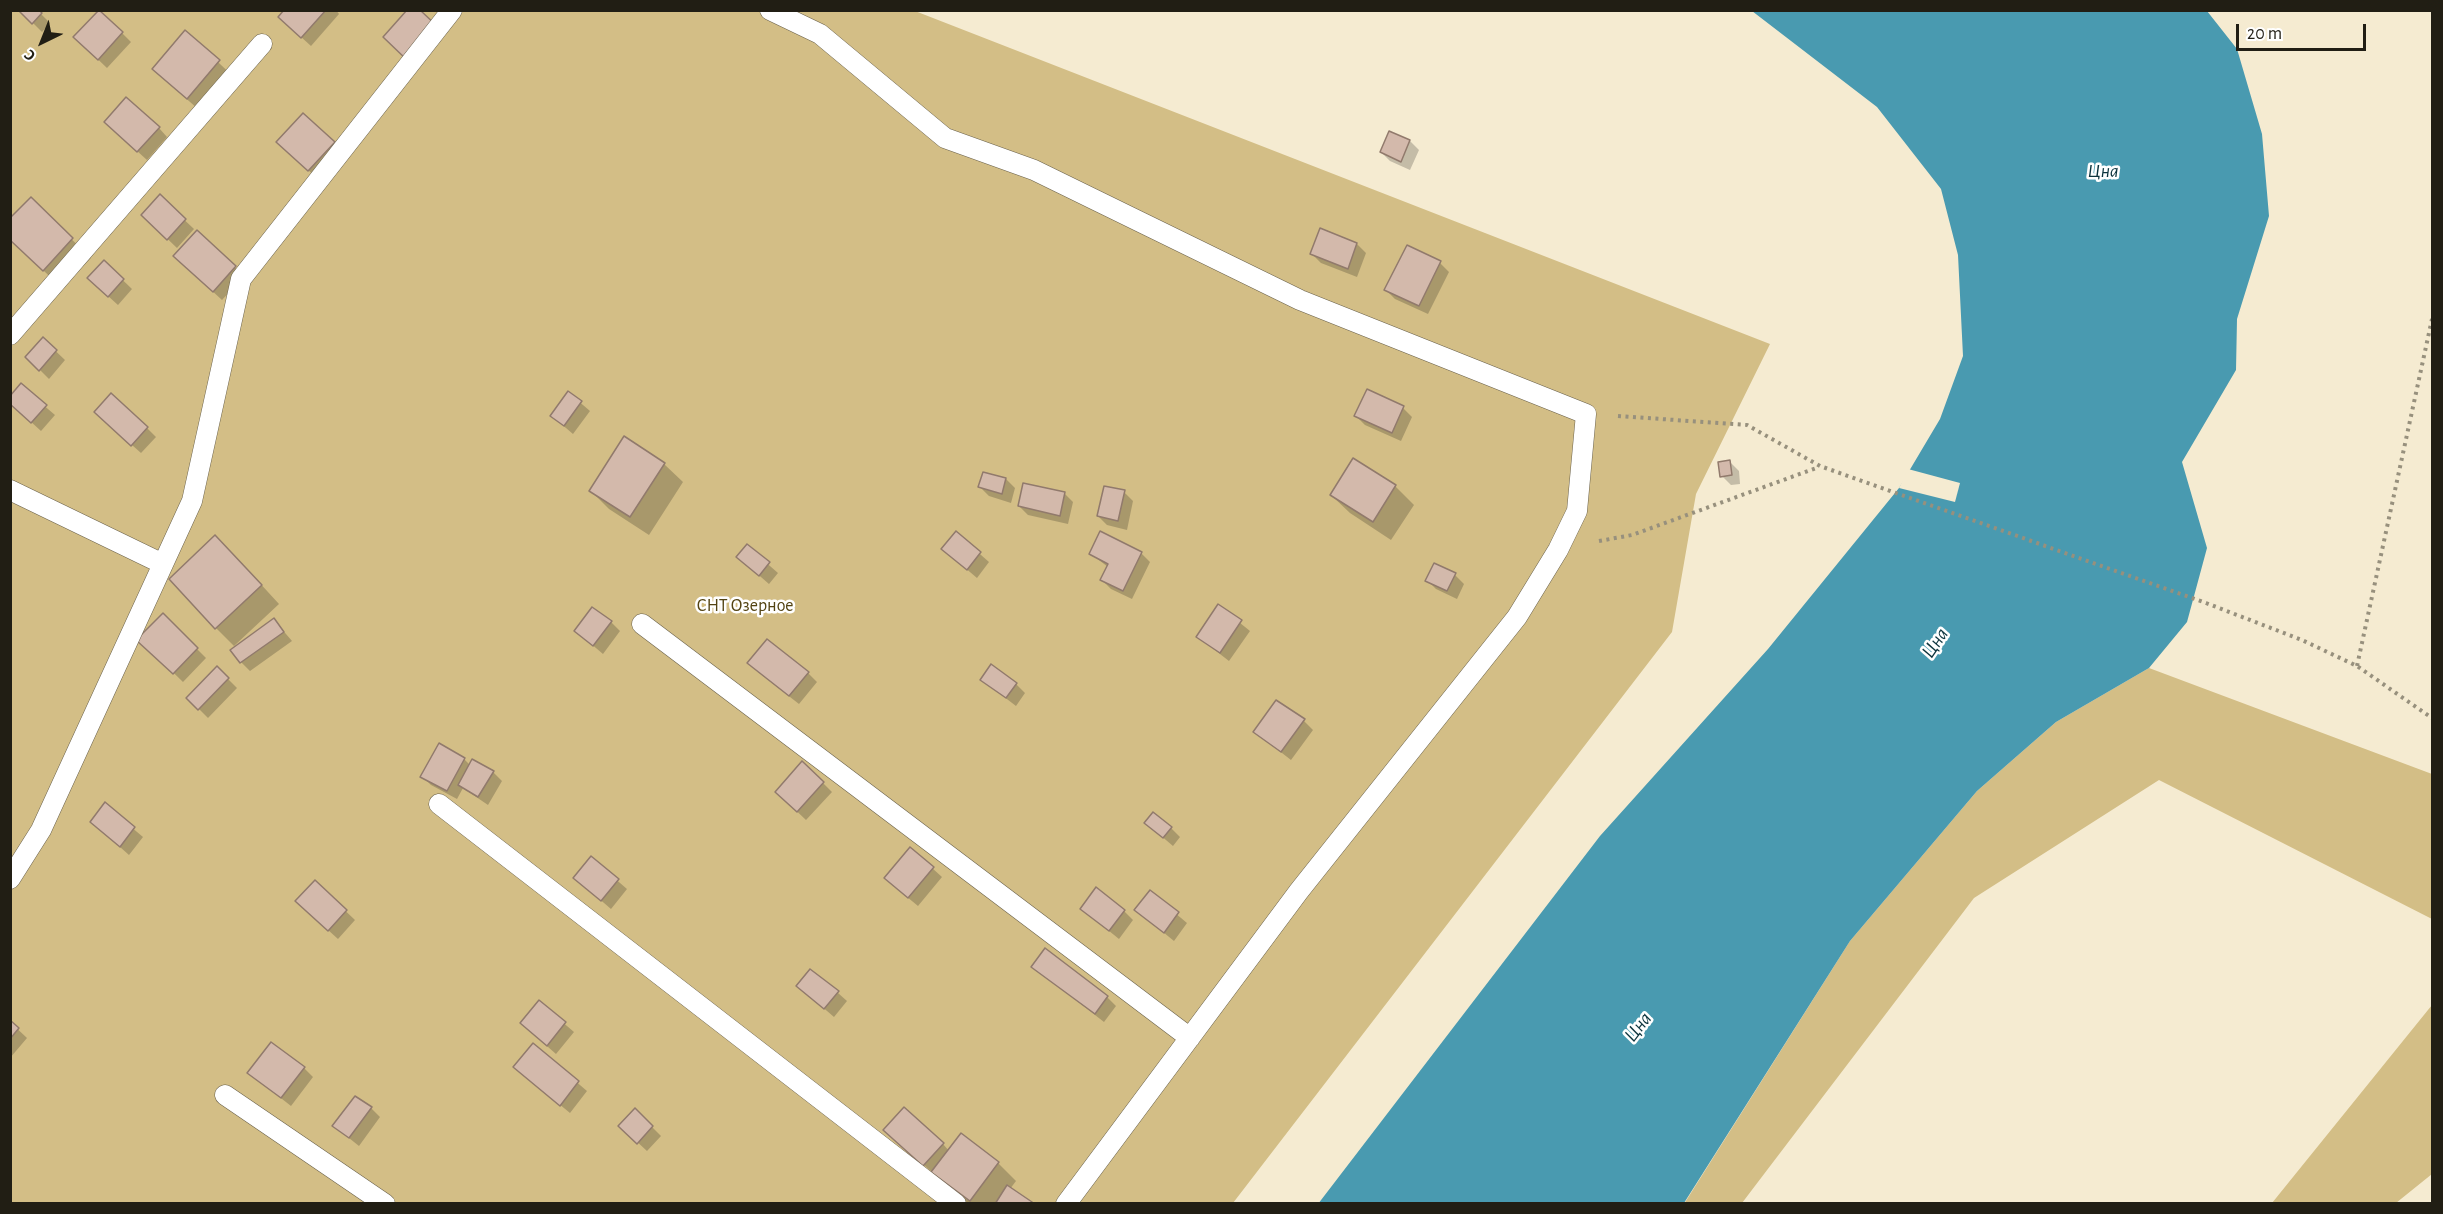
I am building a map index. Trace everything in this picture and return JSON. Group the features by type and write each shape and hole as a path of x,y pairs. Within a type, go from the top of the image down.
{"lane":[{"path":"10,879 41,830 192,501 241,279 452,10"},
{"path":"770,10 820,34 945,138 1034,170 1300,300 1586,414 1577,511 1558,550 1517,617 1299,891 1066,1203"},
{"path":"10,335 262,44"},
{"path":"10,490 163,564"},
{"path":"642,624 1190,1038"},
{"path":"439,804 956,1203"},
{"path":"225,1095 385,1203"}],"path":[{"path":"2357,666 2433,319"},
{"path":"1586,414 1747,425 1820,466 2302,640 2357,666 2433,718"},
{"path":"1558,550 1632,535 1820,466"}],"green space":[{"name":"СНТ Озерное","path":"10,11 915,11 1770,344 1696,494 1672,632 1233,1203 11,1203"},
{"path":"2149,668 2432,774 2432,919 2159,780 1974,898 1742,1203 1684,1204 1850,941 1977,791 2056,722"},
{"path":"2432,1005 2432,1174 2396,1203 2272,1203"}],"water":[{"name":"Цна","path":"1752,11 2207,11 2237,49 2262,134 2269,216 2237,319 2236,370 2182,462 2207,548 2187,622 2149,668 2056,722 1977,791 1850,941 1684,1203 1318,1204 1600,836 1768,649 1899,488 1940,419 1963,356 1958,255 1941,189 1877,107"}],"pier":[{"path":"1908,469 1960,483 1955,502 1899,488"}],"building":[{"path":"18,10 39,10 42,13 32,24"},
{"path":"99,10 123,32 98,60 73,37"},
{"path":"284,10 326,10 301,38 278,17"},
{"path":"407,10 420,10 438,27 407,60 383,37"},
{"path":"185,30 220,60 187,99 152,69"},
{"path":"126,97 160,127 137,152 104,122"},
{"path":"303,113 335,142 308,171 276,142"},
{"path":"1389,131 1410,140 1401,162 1380,152"},
{"path":"160,194 186,219 167,240 141,215"},
{"path":"31,197 73,238 43,271 10,240 10,218"},
{"path":"1320,228 1357,243 1348,269 1310,254"},
{"path":"197,230 236,266 213,292 173,256"},
{"path":"1407,245 1441,261 1419,306 1384,290"},
{"path":"104,260 124,279 108,297 87,278"},
{"path":"43,337 57,350 39,371 25,357"},
{"path":"21,383 47,405 31,423 10,404 10,396"},
{"path":"1367,389 1404,406 1392,433 1354,416"},
{"path":"568,391 582,401 564,426 550,416"},
{"path":"111,393 148,427 131,446 94,412"},
{"path":"624,436 665,463 630,517 589,491"},
{"path":"1353,458 1396,485 1373,522 1330,495"},
{"path":"1730,460 1732,475 1720,477 1718,462"},
{"path":"983,472 1006,478 1002,494 978,487"},
{"path":"1023,483 1065,492 1060,516 1018,506"},
{"path":"1104,486 1125,490 1118,521 1097,516"},
{"path":"956,531 981,552 967,570 941,549"},
{"path":"1100,531 1142,552 1123,591 1100,580 1108,564 1089,554"},
{"path":"215,535 262,585 215,629 169,579"},
{"path":"747,544 770,562 759,576 736,557"},
{"path":"1434,563 1456,573 1447,591 1425,581"},
{"path":"1218,604 1242,620 1220,653 1196,637"},
{"path":"592,607 612,621 593,646 574,631"},
{"path":"163,613 198,648 173,674 136,640"},
{"path":"274,618 284,632 240,663 230,650"},
{"path":"767,639 809,672 789,696 747,663"},
{"path":"991,664 1017,683 1006,698 980,680"},
{"path":"217,666 229,678 198,710 186,698"},
{"path":"1276,700 1305,719 1281,752 1253,732"},
{"path":"439,743 465,758 447,791 420,777"},
{"path":"472,759 494,771 478,797 458,785"},
{"path":"802,761 824,782 797,812 775,792"},
{"path":"105,802 135,827 120,847 90,822"},
{"path":"1153,812 1172,827 1163,838 1144,823"},
{"path":"910,847 934,867 908,898 884,878"},
{"path":"591,856 619,879 601,901 573,878"},
{"path":"315,880 347,910 328,931 295,901"},
{"path":"1096,887 1125,910 1109,931 1080,909"},
{"path":"1150,890 1179,912 1164,933 1134,910"},
{"path":"1045,948 1108,996 1095,1014 1031,967"},
{"path":"810,969 839,991 824,1009 796,986"},
{"path":"539,1000 566,1022 547,1046 520,1023"},
{"path":"10,1020 19,1028 10,1039"},
{"path":"271,1042 305,1067 281,1098 247,1073"},
{"path":"533,1043 579,1081 560,1106 513,1067"},
{"path":"355,1096 372,1107 349,1138 332,1126"},
{"path":"904,1107 944,1143 923,1166 883,1130"},
{"path":"635,1108 653,1126 637,1144 618,1126"},
{"path":"961,1133 999,1162 970,1201 931,1172"},
{"path":"1007,1185 1035,1204 995,1204"}]}
